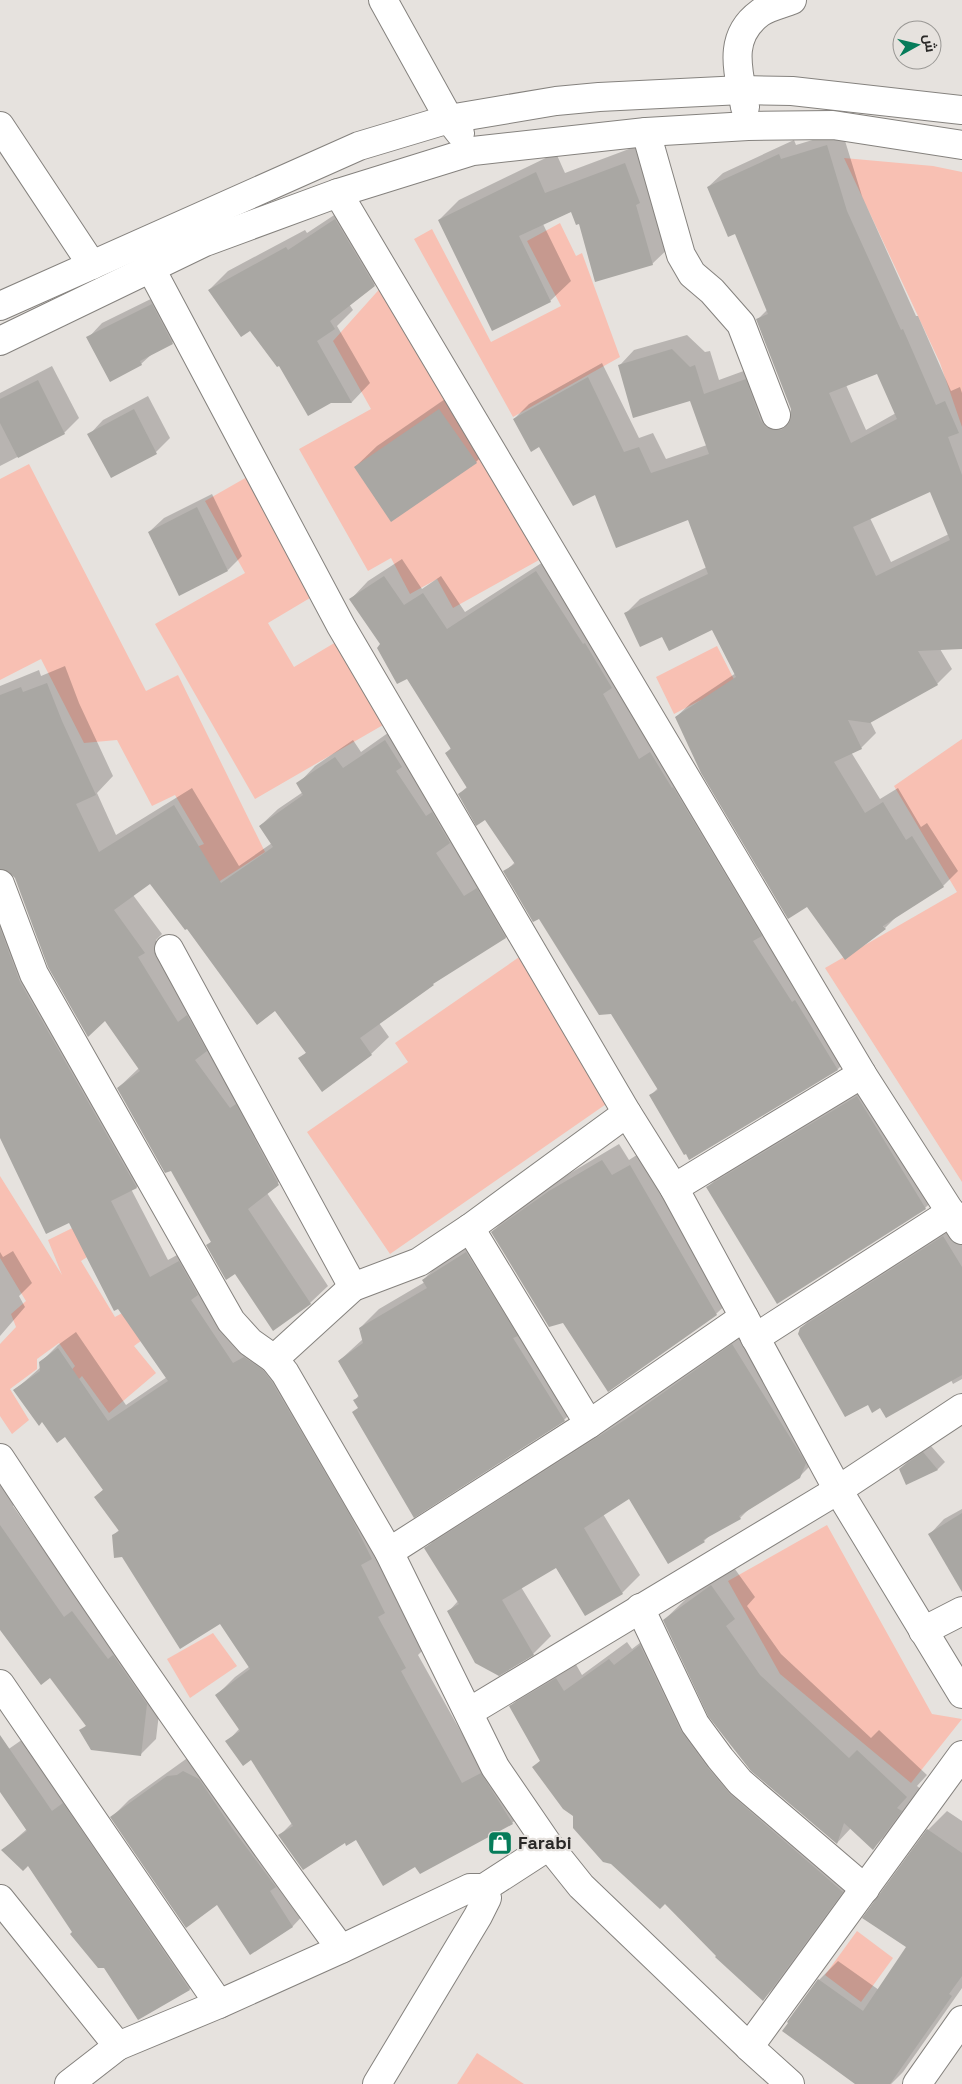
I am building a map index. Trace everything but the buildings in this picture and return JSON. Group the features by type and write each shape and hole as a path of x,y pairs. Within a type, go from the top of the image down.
{"street":[{"path":"383,0 449,118 473,151"},
{"path":"748,126 737,70 737,49 746,26 761,12 792,0"},
{"path":"0,306 359,146 449,118 581,98 742,90 792,91 962,110"},
{"path":"0,341 205,242 338,193 473,151 646,132 748,126 833,125 962,145"},
{"path":"0,126 92,265"},
{"path":"646,132 681,255 692,274 712,291 741,324 776,415"},
{"path":"338,193 862,1074 956,1221 749,1328 589,1424 389,1552"},
{"path":"150,268 341,626 627,1113 674,1188 838,1490 962,1694"},
{"path":"0,884 34,974 231,1321 250,1342 274,1359 285,1373 389,1552 495,1767 549,1846 581,1886 790,2084"},
{"path":"169,949 353,1287"},
{"path":"674,1188 862,1074"},
{"path":"274,1359 353,1287 419,1262 470,1228 627,1113"},
{"path":"470,1228 589,1424"},
{"path":"469,1712 838,1490 962,1408"},
{"path":"0,1458 158,1694 266,1848 341,1950"},
{"path":"640,1608 695,1724 720,1758 740,1782 865,1889"},
{"path":"923,1632 962,1611"},
{"path":"0,1684 218,2004"},
{"path":"749,2047 962,1755"},
{"path":"68,2084 118,2046 341,1950 470,1888 484,1888 549,1846"},
{"path":"377,2084 478,1916 487,1898 484,1888"},
{"path":"0,1899 118,2046"},
{"path":"917,2084 962,2020"}],"shaded area":[{"path":"844,158 933,166 962,172 962,427 940,363"},
{"path":"560,223 576,256 582,253 620,357 513,417 414,239 432,229 491,342 561,306 527,241"},
{"path":"384,284 539,560 453,608 437,579 410,594 391,558 368,571 299,449 371,409 333,341"},
{"path":"29,464 146,691 178,675 265,852 175,910 199,846 204,844 175,795 152,806 117,740 84,743 41,659 0,680 0,479"},
{"path":"247,477 315,595 268,623 294,667 336,642 383,725 255,799 155,624 245,573 205,501"},
{"path":"717,646 747,705 712,722 701,700 674,714 656,677"},
{"path":"962,739 962,1182 825,968 957,892 894,786"},
{"path":"525,953 612,1100 390,1254 307,1132 408,1062 395,1043"},
{"path":"0,1176 62,1275 48,1240 111,1209 124,1233 81,1261 115,1317 158,1293 172,1318 134,1346 156,1373 109,1413 82,1376 77,1381 69,1373 75,1366 59,1343 37,1359 37,1369 10,1389 29,1420 12,1434 0,1416 0,1344 16,1327 11,1314 26,1301 0,1258"},
{"path":"827,1525 932,1714 962,1719 911,1783 780,1674 728,1581"},
{"path":"213,1633 237,1666 190,1698 167,1659"},
{"path":"857,1931 893,1958 861,2002 825,1975"},
{"path":"477,2053 524,2084 457,2084"}],"place":[{"name":"Farabi","path":"500,1843"}]}
